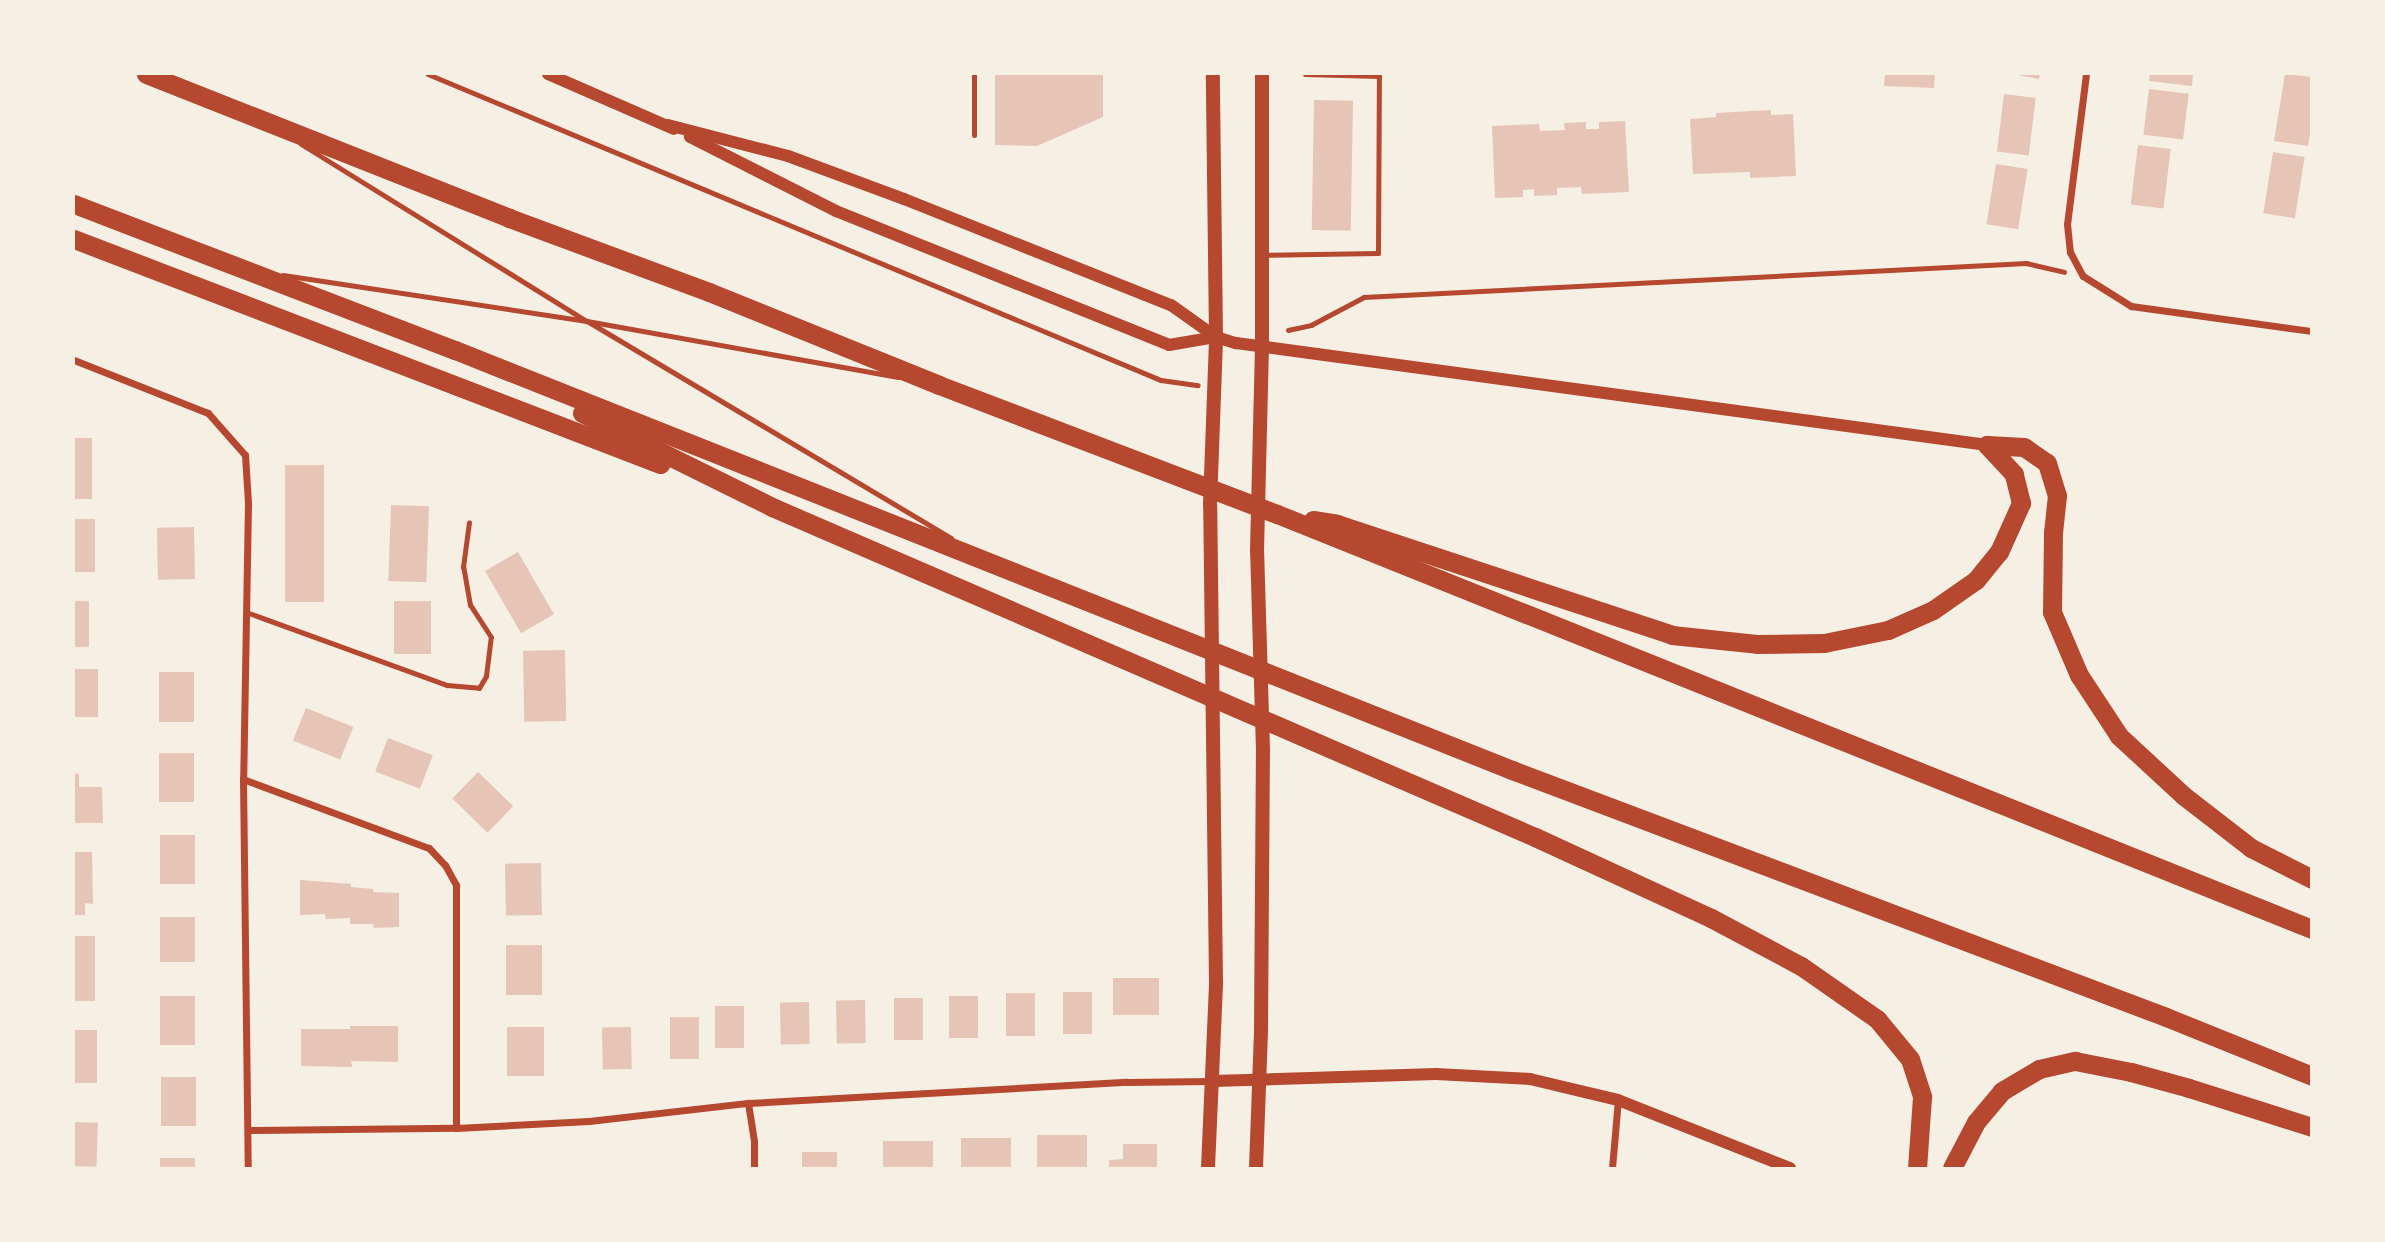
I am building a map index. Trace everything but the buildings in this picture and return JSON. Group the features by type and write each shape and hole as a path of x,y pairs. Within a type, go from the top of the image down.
{"highway":[{"path":"146,74 509,218 709,292 939,385 1277,514 2312,929"},
{"path":"74,204 455,350 1525,775 2153,1012 2312,1076"},
{"path":"74,239 772,507 1535,837 1710,918 1801,966 1877,1018 1910,1059 1922,1097 1917,1168"},
{"path":"455,350 772,507"},
{"path":"1277,514 1337,524 1672,635 1757,644 1824,643 1888,630 1933,610 1976,580 1999,552 2021,503 2014,474 1987,444"},
{"path":"1987,444 2024,447 2047,463 2057,495 2053,532 2052,612 2079,675 2119,736 2184,796 2251,848 2312,879"},
{"path":"1952,1168 1976,1122 2002,1091 2039,1069 2075,1061 2189,1087 2312,1127"}],"main road":[{"path":"1208,1168 1216,982 1210,504 1216,337 1213,74"},
{"path":"1256,1168 1260,1080 1263,750 1257,551 1262,342 1262,74"}],"street":[{"path":"548,74 668,125 836,211 1169,345 1216,337 1262,342 1987,444"},
{"path":"2087,74 2067,224 2070,252 2083,276 2131,306 2312,331"},
{"path":"668,125 788,156 904,199 1171,305 1216,337"},
{"path":"74,360 208,413 245,455 243,779 248,1168"},
{"path":"243,779 429,848 445,865 456,885 456,1128"},
{"path":"248,1130 456,1128 589,1121 747,1103 1126,1082 1463,1075 1531,1079 1618,1100 1790,1168"},
{"path":"1612,1168 1618,1100"},
{"path":"747,1103 754,1142 754,1168"}],"lane":[{"path":"974,74 974,135"},
{"path":"1262,255 1378,253 1379,76 1305,74"},
{"path":"257,118 587,321 1002,568"},
{"path":"249,270 587,321 939,385"},
{"path":"246,612 447,685 479,688 486,676 491,637 470,605 463,567 469,522"}],"path":[{"path":"429,74 1161,380 1213,388"},
{"path":"1262,342 1311,325 1364,297 2026,263 2083,276"}]}
